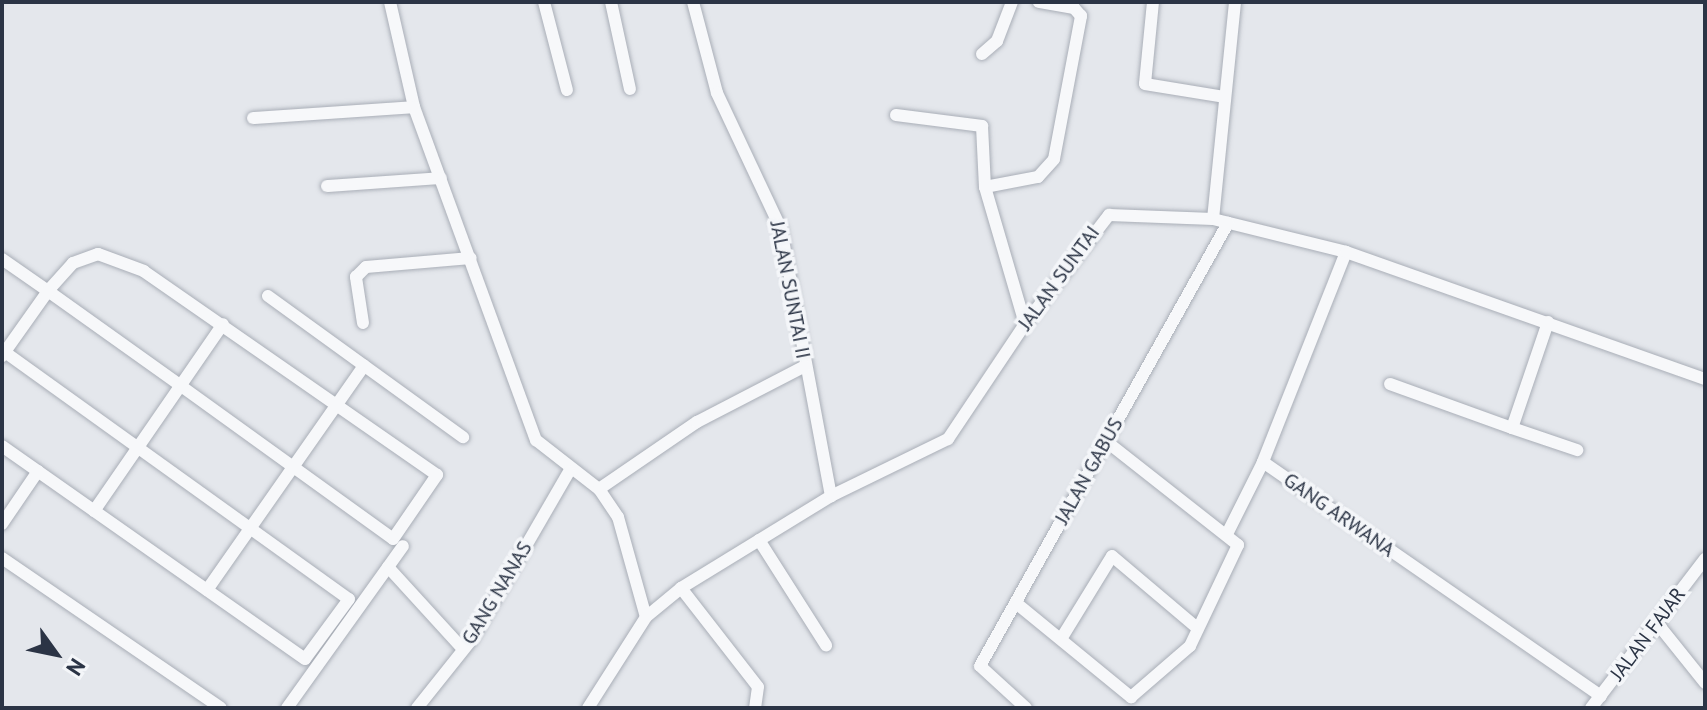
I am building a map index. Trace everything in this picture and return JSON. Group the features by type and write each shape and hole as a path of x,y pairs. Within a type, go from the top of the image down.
{"street":[{"path":"390,2 414,107 536,440 569,472 599,489 618,517 646,617"},
{"path":"544,2 567,90"},
{"path":"611,2 630,89"},
{"name":"JALAN SUNTAI II","path":"693,2 717,93 781,229 831,496"},
{"path":"982,54 1002,33 1012,2"},
{"path":"985,187 1038,177 1054,159 1081,16 1074,8 1039,2"},
{"path":"1153,2 1145,84 1224,97"},
{"path":"1213,219 1235,2"},
{"path":"253,118 414,107"},
{"path":"896,115 979,122 985,187 1025,324"},
{"path":"327,186 441,178"},
{"name":"JALAN SUNTAI","path":"588,708 646,617 681,588 831,496 948,439 1025,324 1109,215 1213,219 1346,252 1705,379"},
{"name":"JALAN GABUS","path":"1026,708 980,666 1228,223"},
{"name":"GANG ARWANA","path":"1346,252 1263,462 1601,696"},
{"path":"2,259 48,291 181,386 393,539 437,475 144,271 98,254 82,255 48,291 3,353 349,599 305,659 2,446"},
{"path":"363,323 356,277 366,267 471,258"},
{"path":"268,296 463,437"},
{"path":"1512,428 1548,322"},
{"path":"94,511 223,324"},
{"path":"207,590 364,366"},
{"path":"599,489 697,422 805,366"},
{"path":"1390,384 1577,450"},
{"path":"1016,603 1131,697 1183,653 1237,553 1227,534 1106,441"},
{"path":"1227,534 1263,462"},
{"path":"2,524 38,471"},
{"name":"GANG NANAS","path":"417,708 463,649 569,472"},
{"path":"759,540 826,645"},
{"path":"287,708 403,546"},
{"path":"1061,639 1112,556 1196,627"},
{"path":"2,558 221,708"},
{"name":"JALAN FAJAR","path":"1591,708 1705,559"},
{"path":"388,567 463,649"},
{"path":"681,588 758,687 755,708"},
{"path":"1657,623 1705,683"}]}
